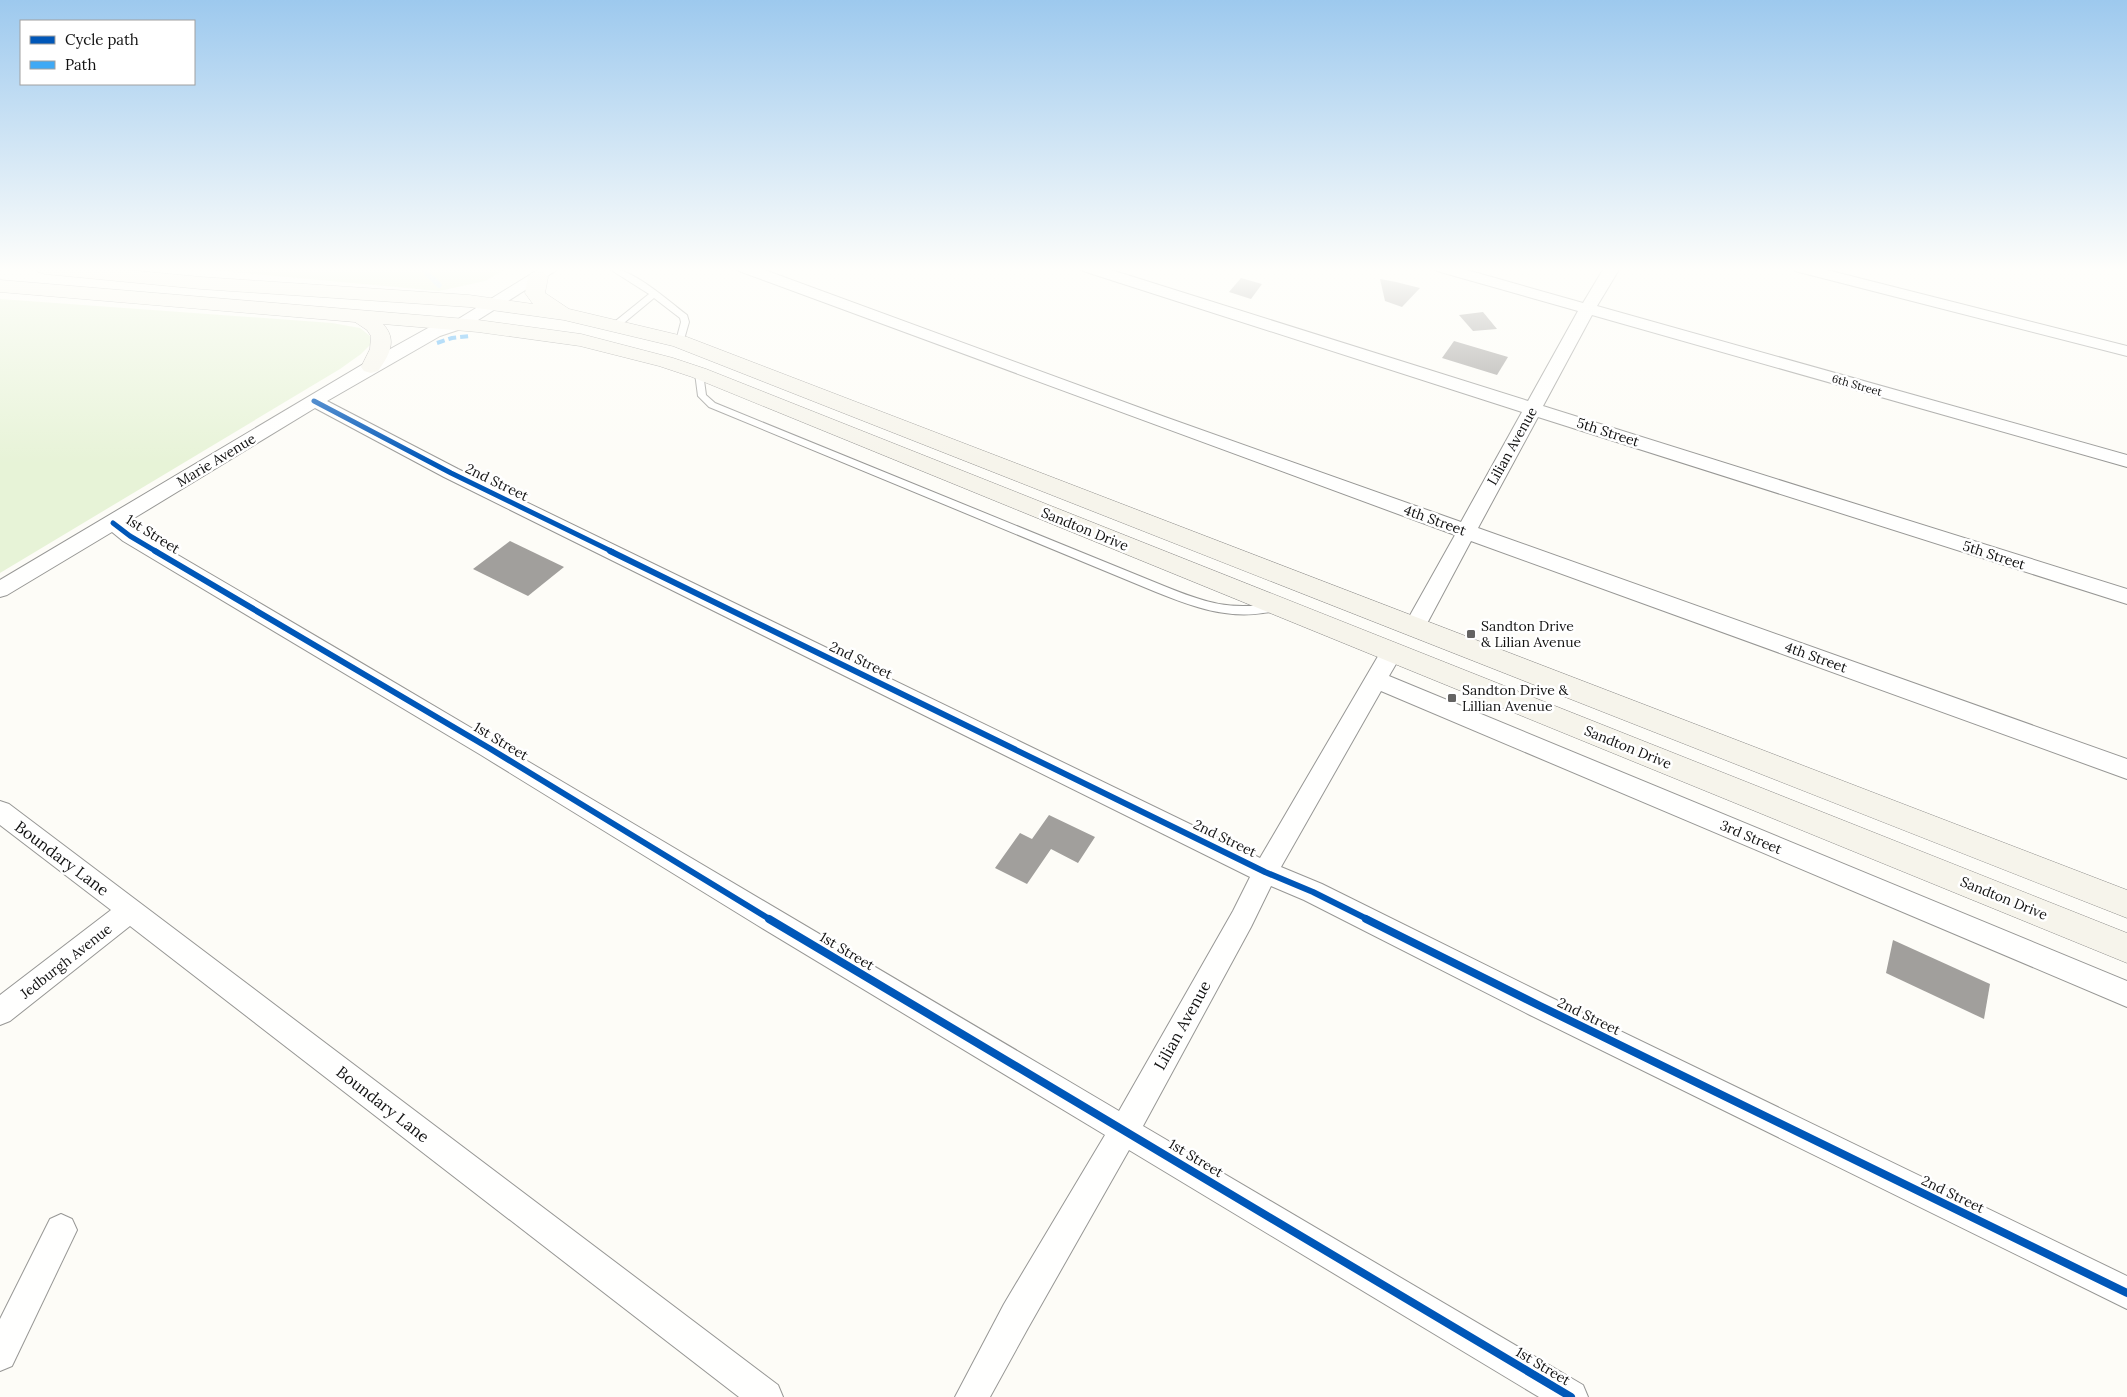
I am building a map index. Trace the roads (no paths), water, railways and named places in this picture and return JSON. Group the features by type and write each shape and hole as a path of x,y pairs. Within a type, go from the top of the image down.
{"main road":[{"path":"371,367 381,350 383,337 381,333"},
{"name":"Sandton Drive","path":"530,333 581,340 699,373 2127,948"},
{"name":"Sandton Drive","path":"649,333 680,341 2127,904"}],"street":[{"name":"Marie Avenue","path":"0,590 425,333"},
{"name":"4th Street","path":"918,333 2127,769"},
{"name":"5th Street","path":"1295,333 2127,597"},
{"name":"Lilian Avenue","path":"1416,626 1574,333"},
{"name":"6th Street","path":"1673,333 2127,461"},
{"path":"2057,333 2127,351"},
{"name":"2nd Street","path":"314,401 451,473 1266,872 1314,892 1566,1019 2127,1293"},
{"name":"1st Street","path":"113,523 130,536 489,748 833,957 1571,1397"},
{"name":"Lilian Avenue","path":"972,1397 1016,1316 1242,919 1266,872 1392,652"},
{"name":"3rd Street","path":"1376,680 2127,994"},
{"name":"Boundary Lane","path":"0,811 132,910 766,1397"},
{"name":"Jedburgh Avenue","path":"0,1012 132,910"},
{"path":"0,1354 61,1230"}],"lane":[{"path":"680,341 682,333"}],"place":[{"name":"Sandton Drive & Lilian Avenue","path":"1471,634"},
{"name":"Sandton Drive & Lillian Avenue","path":"1452,698"}]}
